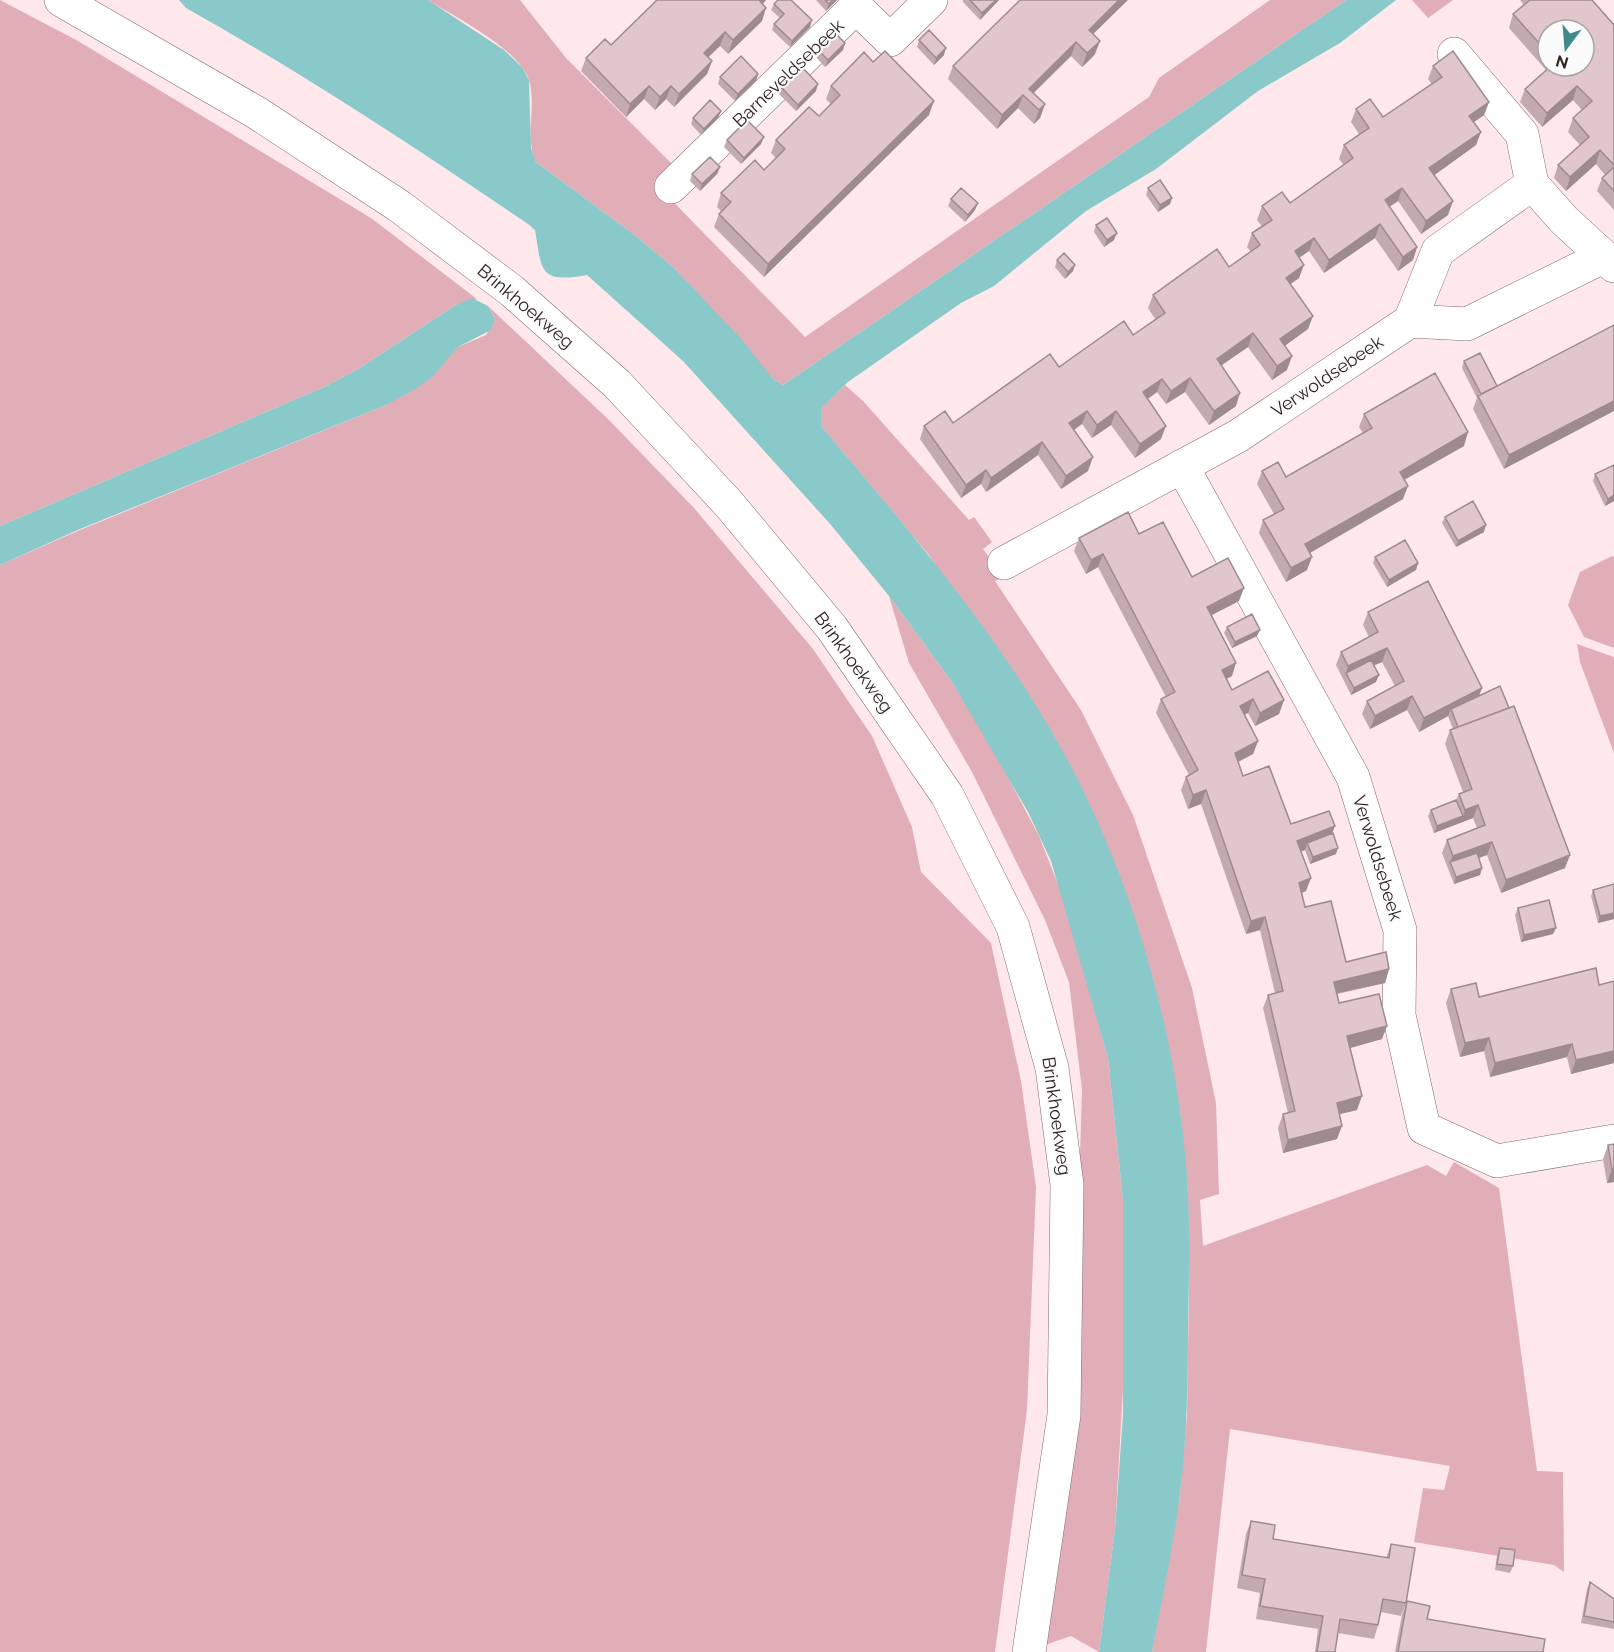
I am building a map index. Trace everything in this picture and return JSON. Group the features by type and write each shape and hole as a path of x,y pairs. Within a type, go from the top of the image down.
{"street":[{"name":"Brinkhoekweg","path":"61,0 257,113 399,206 512,291 618,384 728,503 832,628 947,795 1013,927 1052,1068 1067,1185 1064,1415 1029,1652"},
{"name":"Barneveldsebeek","path":"671,187 856,7 890,40 931,0"},
{"path":"1454,54 1522,134 1532,184 1608,262 1467,324 1410,321 1438,251 1532,184"},
{"name":"Verwoldsebeek","path":"1004,563 1238,436 1410,321"},
{"name":"Verwoldsebeek","path":"1182,466 1353,777 1400,930 1399,1015 1424,1128 1497,1161 1614,1141"}],"shaded area":[{"path":"0,0 78,41 371,218 477,299 456,305 358,369 324,387 0,526"},
{"path":"428,0 520,0 566,58 672,164 654,182 805,337 1149,97 1159,78 1270,0 1346,0 783,385 773,379 673,267 636,236 536,162 531,142 531,90 523,68 485,35"},
{"path":"1412,0 1453,0 1428,18"},
{"path":"488,306 609,420 694,508 813,649 872,736 912,827 921,872 991,943 1021,1081 1036,1187 1027,1410 995,1652 0,1652 0,565 386,405 458,347 486,335 495,319"},
{"path":"845,385 863,401 969,520 974,517 992,542 983,549 1004,577 995,581 1081,710 1133,815 1192,988 1216,1103 1219,1194 1200,1200 1203,1246 1427,1165 1446,1176 1454,1162 1499,1188 1537,1471 1563,1472 1564,1572 1554,1565 1414,1542 1423,1488 1444,1490 1450,1466 1230,1429 1206,1652 1152,1652 1180,1495 1187,1415 1189,1288 1188,1193 1180,1112 1153,979 1102,833 1057,741 928,554 821,426 821,407"},
{"path":"1614,557 1614,648 1584,637 1568,605 1580,572"},
{"path":"889,596 952,682 992,747 1039,836 1063,897 1108,1058 1123,1200 1124,1372 1115,1529 1099,1652 1071,1636 1042,1646 1077,1254 1082,1090 1069,982 1045,920 972,772 909,663"},
{"path":"1577,644 1614,657 1614,753 1580,662"}],"water":[{"path":"179,0 428,0 504,50 522,67 529,80 531,148 536,162 636,236 673,267 743,341 773,379 783,385 1346,0 1396,0 1340,43 1258,91 1156,169 1086,211 994,286 961,303 848,382 821,408 821,426 947,578 1005,657 1057,741 1084,792 1108,846 1130,902 1148,960 1175,1077 1188,1194 1189,1244 1186,1432 1174,1534 1152,1652 1099,1652 1115,1529 1123,1414 1123,1200 1108,1058 1051,861 1028,812 952,682 889,596 831,525 683,361 587,275 559,277 545,271 539,255 535,230 528,224 359,112 186,8"},
{"path":"472,298 488,306 495,319 491,330 458,347 433,376 417,388 386,405 80,529 0,565 0,526 324,387 358,369 456,305"}],"building":[{"path":"657,0 759,0 766,8 733,40 725,32 704,53 712,61 679,94 671,86 660,97 649,86 630,104 586,58 605,39 611,45"},
{"path":"778,0 791,0 812,20 792,41 774,24 784,14 774,4"},
{"path":"970,0 996,0 982,13"},
{"path":"1020,0 1119,0 1089,30 1100,41 1096,45 1087,53 1076,42 1029,89 1045,104 1039,110 1023,95 1002,115 953,66"},
{"path":"1530,0 1592,0 1614,25 1614,165 1600,150 1570,177 1558,165 1589,137 1573,118 1592,101 1577,86 1547,113 1525,89 1537,78 1596,78 1596,18 1536,18 1536,40 1513,14"},
{"path":"929,30 946,48 936,58 919,40"},
{"path":"835,33 845,43 828,60 818,50"},
{"path":"885,51 934,101 768,264 719,214 731,202 721,193 755,160 764,170 785,149 776,140 809,107 819,116 840,95 831,86 864,52 873,62"},
{"path":"1453,51 1489,102 1469,116 1481,132 1429,168 1453,201 1426,221 1402,188 1385,200 1417,247 1403,257 1380,224 1329,260 1314,238 1295,251 1304,265 1286,278 1313,316 1280,339 1292,356 1277,366 1253,333 1217,359 1240,393 1214,411 1190,378 1171,391 1162,379 1143,392 1166,426 1140,444 1116,411 1097,425 1087,411 1069,423 1093,457 1066,476 1042,442 991,478 986,470 966,485 924,426 945,411 953,423 1050,354 1059,367 1124,321 1133,335 1165,313 1153,295 1217,249 1229,267 1260,245 1252,233 1272,220 1262,206 1282,192 1290,203 1353,158 1344,145 1369,128 1356,109 1370,99 1383,117 1442,77 1433,66"},
{"path":"741,56 758,74 738,94 720,77"},
{"path":"801,66 818,84 798,105 780,86"},
{"path":"710,100 721,111 704,129 693,118"},
{"path":"747,120 764,137 744,158 727,140"},
{"path":"710,157 720,167 702,184 692,174"},
{"path":"1614,167 1614,191 1602,178"},
{"path":"1160,180 1172,198 1160,205 1148,188"},
{"path":"961,188 978,203 968,215 951,199"},
{"path":"1107,218 1117,233 1107,240 1096,225"},
{"path":"1064,253 1075,265 1068,272 1057,260"},
{"path":"1614,325 1614,401 1509,455 1478,396"},
{"path":"1480,353 1497,386 1481,394 1464,361"},
{"path":"1435,373 1468,432 1400,472 1408,486 1305,544 1312,557 1291,568 1263,520 1284,509 1262,471 1278,462 1286,477 1372,428 1364,414"},
{"path":"1614,465 1614,495 1608,499 1595,474"},
{"path":"1473,501 1486,525 1458,541 1445,517"},
{"path":"1128,512 1139,534 1163,522 1192,577 1228,558 1244,588 1207,607 1236,663 1222,670 1232,690 1268,671 1284,700 1260,713 1253,699 1240,706 1258,741 1235,753 1243,776 1269,766 1291,824 1329,811 1335,826 1297,841 1311,878 1299,883 1305,907 1331,901 1346,962 1386,952 1389,969 1334,982 1339,1003 1379,994 1387,1026 1347,1036 1362,1096 1337,1103 1342,1126 1288,1140 1283,1114 1295,1111 1268,995 1283,991 1265,917 1251,921 1206,790 1193,795 1186,777 1198,770 1161,699 1175,692 1103,554 1091,560 1079,538"},
{"path":"1405,540 1418,563 1389,580 1375,557"},
{"path":"1428,581 1482,688 1424,718 1412,696 1375,716 1367,701 1404,681 1387,648 1348,666 1341,652 1378,632 1368,612"},
{"path":"1252,614 1260,630 1235,642 1227,627"},
{"path":"1371,660 1379,675 1354,688 1346,673"},
{"path":"1500,686 1509,708 1458,727 1451,709"},
{"path":"1514,706 1570,855 1506,880 1492,842 1453,856 1447,840 1485,825 1478,805 1465,810 1459,794 1472,789 1450,730"},
{"path":"1456,800 1463,816 1437,826 1431,810"},
{"path":"1333,833 1338,848 1313,857 1307,843"},
{"path":"1477,853 1482,868 1456,877 1450,862"},
{"path":"1614,884 1614,913 1600,916 1593,890"},
{"path":"1549,900 1556,928 1524,935 1518,908"},
{"path":"1596,968 1599,985 1614,981 1614,1051 1576,1060 1572,1044 1495,1063 1489,1038 1465,1043 1451,989 1476,983 1479,997"},
{"path":"1614,1144 1614,1169 1612,1169 1608,1145"},
{"path":"1251,1521 1275,1525 1273,1539 1389,1558 1391,1544 1415,1548 1406,1603 1383,1599 1378,1625 1340,1619 1335,1652 1317,1652 1323,1616 1260,1606 1265,1579 1242,1575"},
{"path":"1500,1548 1515,1550 1513,1566 1497,1564"},
{"path":"1590,1582 1614,1599 1614,1622 1584,1616"},
{"path":"1407,1601 1430,1606 1427,1619 1545,1639 1543,1652 1398,1652"}]}
